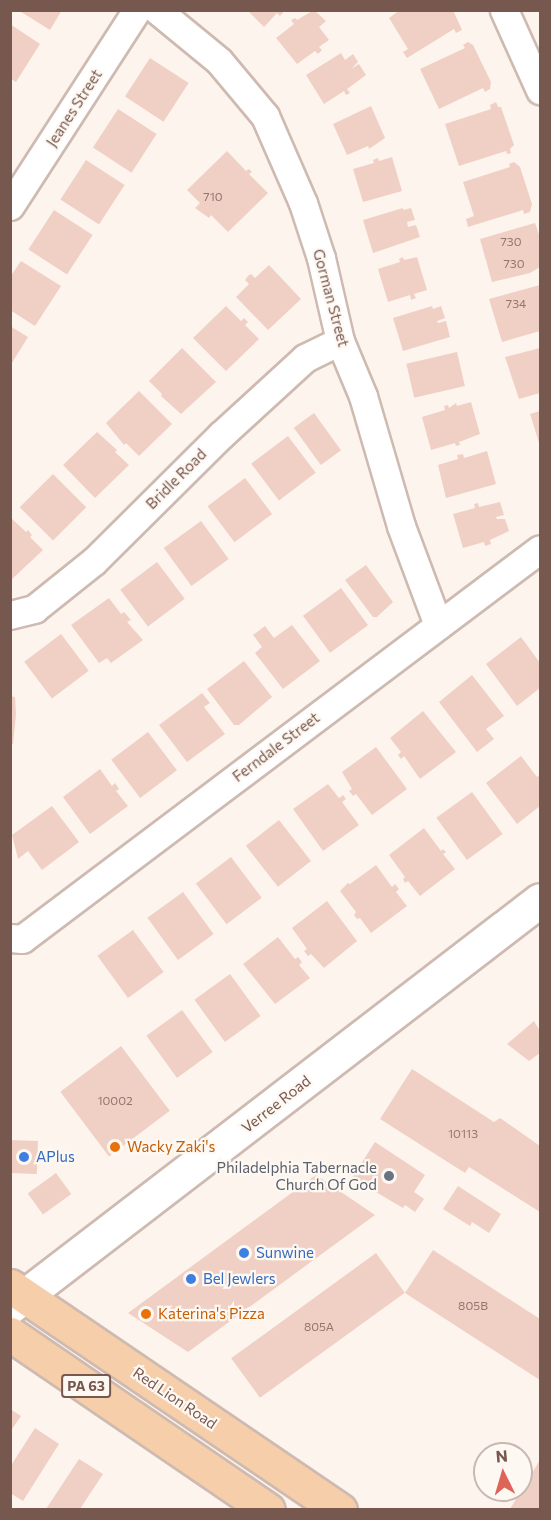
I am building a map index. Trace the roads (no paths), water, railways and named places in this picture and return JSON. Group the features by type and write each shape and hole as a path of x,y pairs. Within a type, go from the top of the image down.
{"main road":[{"name":"Verree Road","path":"16,1296 540,900"},
{"name":"Red Lion Road","path":"16,1296 340,1509"},
{"name":"PA 63","path":"10,1334 256,1502"},
{"path":"256,1502 268,1461"}],"street":[{"name":"Jeanes Street","path":"10,207 137,10"},
{"name":"Gorman Street","path":"157,10 219,61 265,116 303,203 321,258 340,341 363,396 401,526 438,626"},
{"path":"504,10 540,90"},
{"name":"Bridle Road","path":"10,615 34,609 94,561 221,435 305,358 340,341"},
{"name":"Ferndale Street","path":"10,938 22,939 540,549"}],"place":[{"name":"Wacky Zaki's","path":"115,1147"},
{"name":"APlus","path":"24,1157"},
{"name":"Philadelphia Tabernacle Church Of God","path":"389,1176"},
{"name":"Sunwine","path":"244,1253"},
{"name":"Bel Jewlers","path":"191,1279"},
{"name":"Katerina's Pizza","path":"146,1314"}]}
